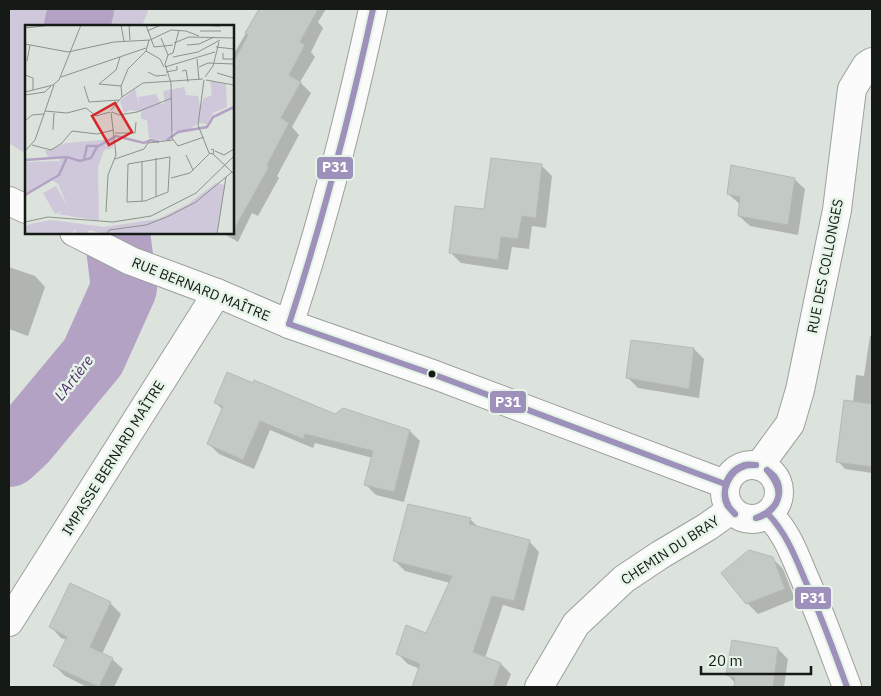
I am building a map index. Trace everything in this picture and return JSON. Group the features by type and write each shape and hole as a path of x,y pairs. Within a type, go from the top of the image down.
{"street":[{"path":"289,324 310,262 355,89 373,9"},
{"name":"RUE DES COLLONGES","path":"759,466 790,424 800,390 837,210 852,89 866,66 872,62"},
{"path":"9,201 25,209"},
{"name":"RUE BERNARD MAÎTRE","path":"78,234 131,261 217,293 289,324 435,375 725,484"},
{"name":"IMPASSE BERNARD MAÎTRE","path":"9,622 217,293"},
{"path":"751,465 759,466 773,475 779,492 778,500 768,514 761,518 744,519 731,510 724,498 725,484 735,470 751,465"},
{"name":"CHEMIN DU BRAY","path":"539,687 576,624 624,579 660,554 707,527 731,510"},
{"path":"768,514 787,537 815,602 847,687"}],"shaded area":[{"path":"9,9 149,9 142,25 25,25 25,153 9,143"}],"building":[{"path":"259,9 318,9 300,42 305,45 289,75 301,82 281,118 289,123 267,165 269,167 234,229 234,61 248,35 245,33"},
{"path":"491,158 542,164 536,218 522,216 518,239 501,237 498,260 449,253 455,206 484,209"},
{"path":"731,165 795,178 788,225 738,216 740,197 727,194"},
{"path":"631,340 694,348 689,389 626,378"},
{"path":"227,372 253,383 254,380 335,414 343,408 410,430 394,492 364,485 373,451 305,434 303,439 260,421 243,460 207,444 223,406 214,403"},
{"path":"844,400 872,404 872,467 836,462"},
{"path":"408,504 471,518 469,524 530,540 514,601 492,596 473,652 501,663 493,687 412,687 420,664 396,654 406,625 426,633 452,576 393,561"},
{"path":"749,550 773,557 785,589 746,604 721,573"},
{"path":"70,583 111,602 90,647 113,658 99,687 53,666 67,637 49,627"},
{"path":"732,640 778,648 773,687 734,687 735,678 726,675"}],"waterway":[{"name":"L'Artière","path":"77,25 81,9"},
{"name":"L'Artière","path":"9,454 24,440 93,357 124,288 117,234"}],"transit line":[{"name":"P31","path":"289,324 335,167 373,9"},
{"name":"P31","path":"289,324 435,375 725,484"},
{"name":"P31","path":"735,514 730,508 725,494 727,480 737,469 746,465 756,465"},
{"name":"P31","path":"735,514 727,505 725,499 728,482 731,476 740,468 756,465"},
{"name":"P31","path":"756,518 771,509 776,504 778,498 777,485 767,470"},
{"name":"P31","path":"756,518 771,511 778,497 778,482 767,470"},
{"name":"P31","path":"768,514 780,529 794,554 822,620 847,687"}]}
